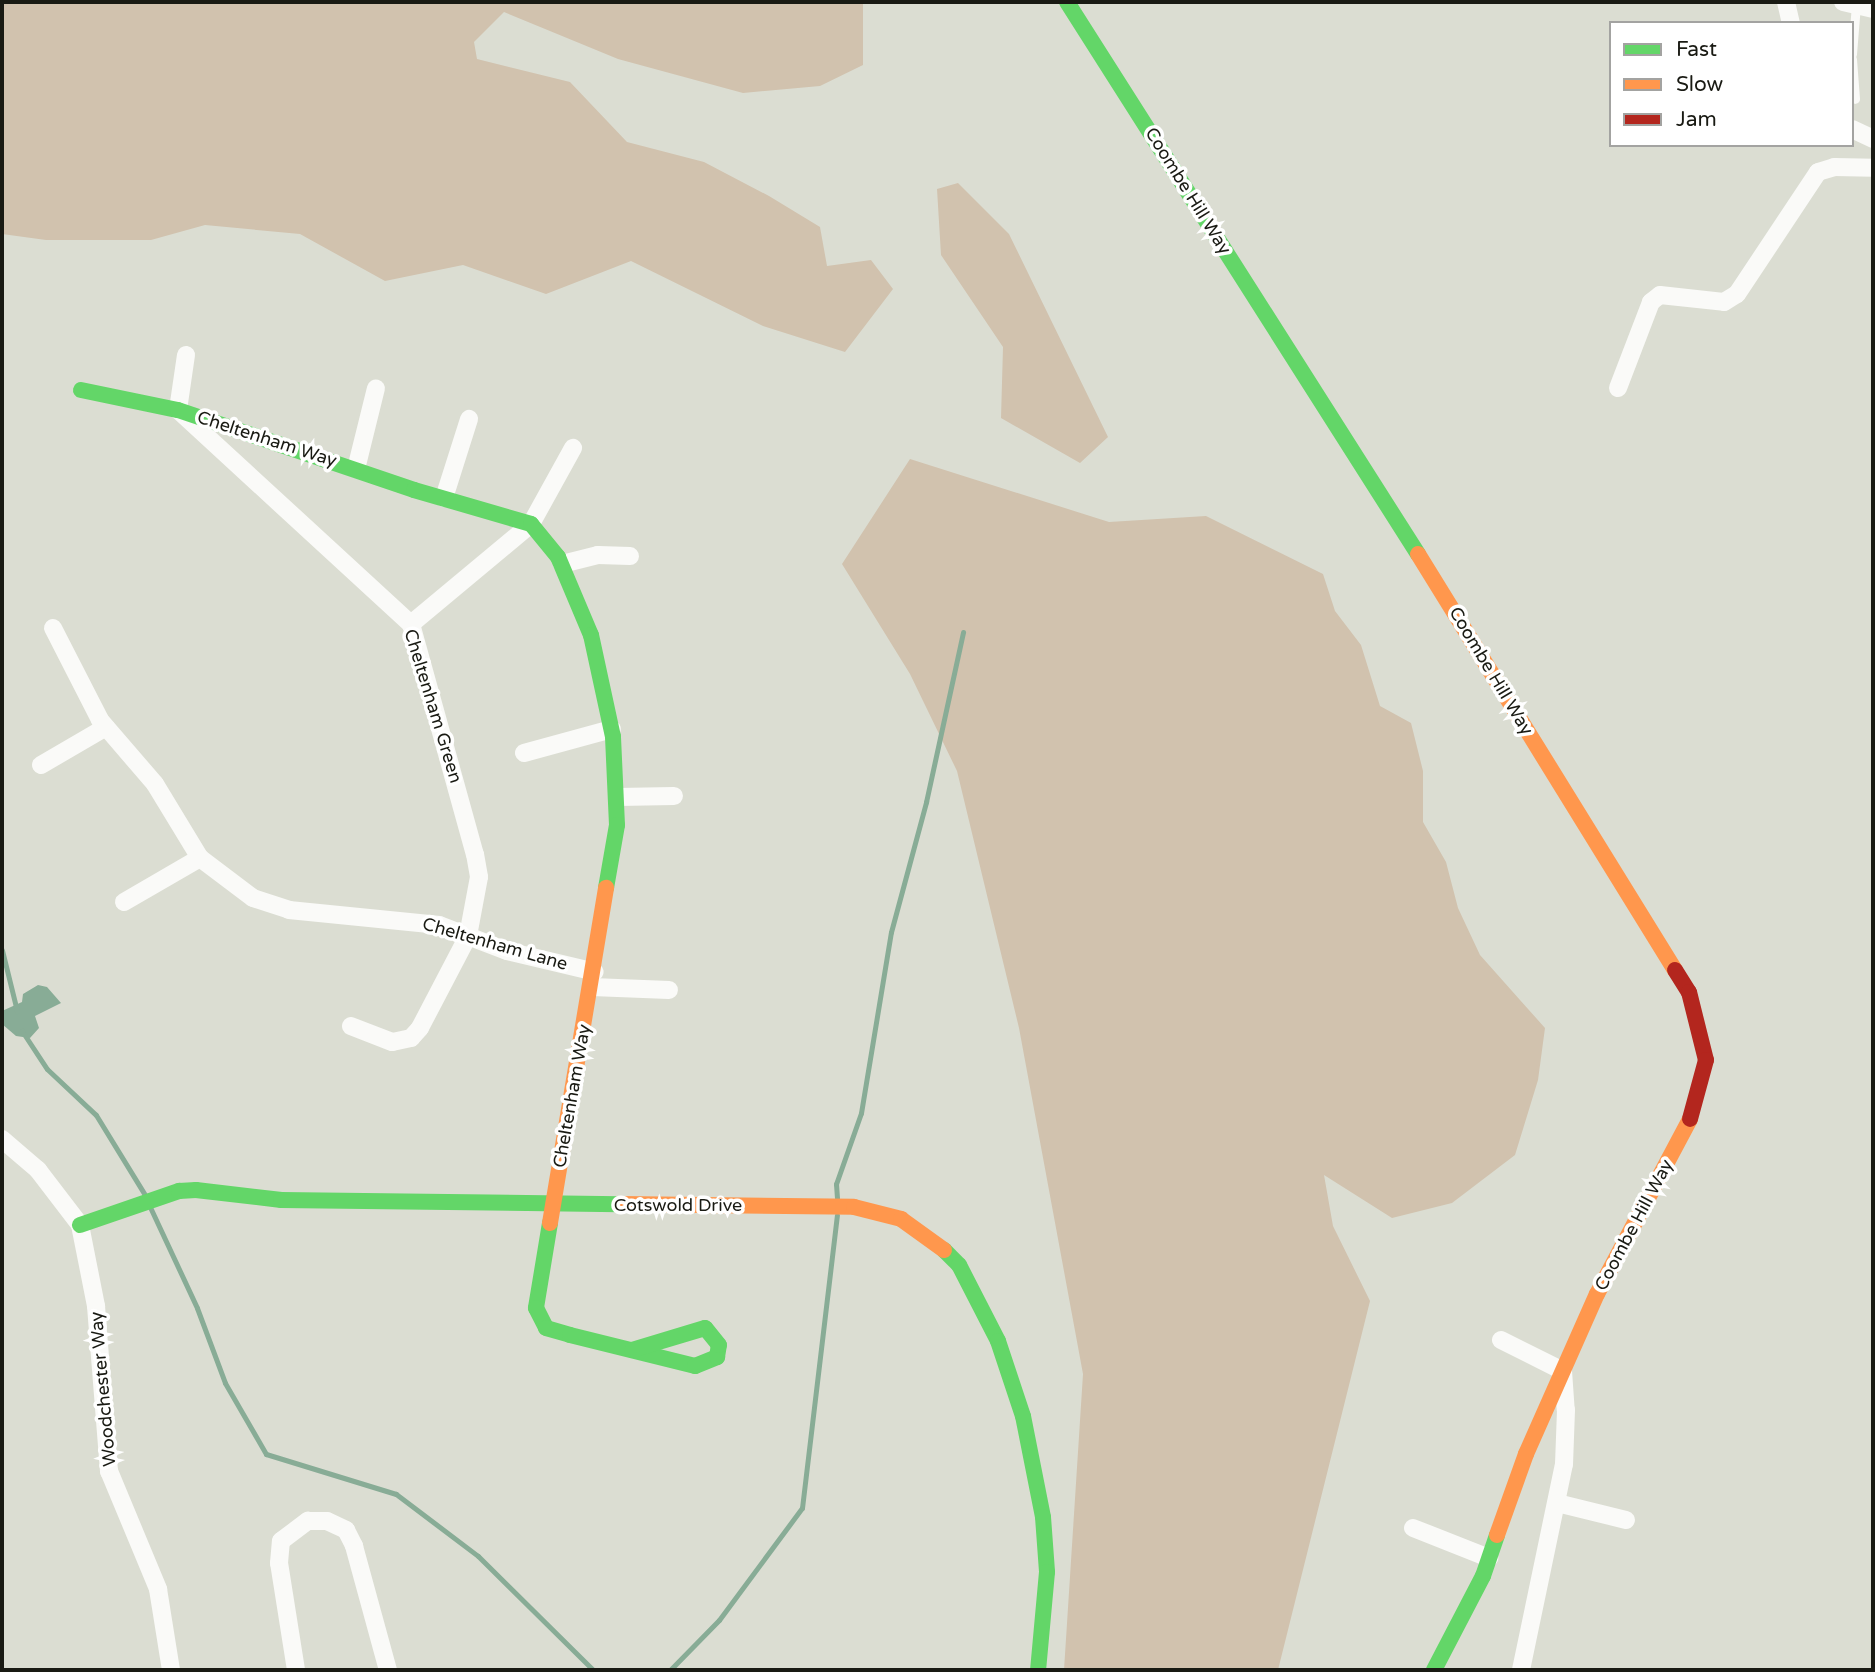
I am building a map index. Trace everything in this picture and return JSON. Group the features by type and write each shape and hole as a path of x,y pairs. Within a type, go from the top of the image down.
{"street":[{"name":"Coombe Hill Way","path":"1067,2 1467,631 1689,992 1698,1016 1706,1060 1696,1108 1597,1294 1532,1441 1489,1558 1434,1670"},
{"path":"1786,2 1791,21"},
{"path":"1854,130 1873,139"},
{"path":"1618,388 1651,302 1660,295 1724,302 1737,294 1818,172 1834,167 1873,168"},
{"name":"Cheltenham Way","path":"178,410 186,355"},
{"name":"Cheltenham Way","path":"356,469 376,388"},
{"name":"Cheltenham Way","path":"81,390 178,410 531,524 562,564 591,635 612,729 618,797 608,897 553,1205 537,1316 546,1328 632,1350 695,1366 717,1357 719,1345 705,1328 632,1350"},
{"name":"Cheltenham Green","path":"178,410 411,624 479,877 468,936 411,1038 392,1041 351,1026"},
{"path":"444,498 469,419"},
{"path":"236,464 254,433"},
{"path":"411,624 531,524 573,448"},
{"path":"562,564 584,556 631,556"},
{"name":"Cheltenham Lane","path":"52,628 106,727 155,784 200,858 253,898 289,910 439,925 593,980"},
{"path":"41,765 106,727"},
{"path":"524,752 612,729"},
{"path":"618,797 674,796"},
{"path":"124,902 200,858"},
{"path":"593,980 669,990"},
{"path":"2,1139 38,1170 80,1225"},
{"name":"Cotswold Drive","path":"80,1225 164,1196 196,1190 281,1200 817,1206 854,1208 901,1219 945,1248 959,1265 998,1341 1035,1462 1043,1517 1046,1572 1038,1670"},
{"name":"Woodchester Way","path":"80,1225 96,1307 109,1471 158,1589 171,1670"},
{"path":"1501,1339 1563,1371"},
{"name":"Coombe Hill Way","path":"1521,1670 1557,1503 1566,1446 1563,1371"},
{"path":"1532,1441 1549,1438 1566,1446"},
{"path":"1557,1503 1626,1520"},
{"path":"296,1670 279,1563 281,1541 308,1521 327,1521 346,1530 354,1546 388,1670"},
{"path":"1413,1528 1489,1558"}],"lane":[{"path":"1854,36 1857,5"},
{"path":"1854,85 1855,99"}],"shaded area":[{"path":"2,2 863,2 863,65 820,86 743,93 618,59 504,12 474,42 477,59 570,82 627,142 704,162 769,196 820,227 827,266 871,260 893,289 845,352 763,326 631,261 546,294 463,265 385,281 300,234 205,225 151,240 46,240 2,234"},
{"path":"958,183 1009,234 1108,437 1080,463 1001,418 1003,347 941,255 937,189"},
{"path":"910,459 1109,522 1206,516 1323,574 1335,611 1361,645 1380,706 1411,723 1423,771 1423,822 1446,862 1458,908 1480,955 1545,1028 1538,1080 1515,1155 1452,1203 1392,1218 1324,1175 1333,1226 1370,1301 1278,1670 1064,1670 1083,1374 1019,1028 957,771 910,674 842,564"},
{"path":"38,985 47,987 61,1003 35,1016 39,1028 30,1038 16,1036 2,1024 2,1011 22,1002 23,994"}],"waterway":[{"path":"837,1198 836,1184 861,1113 891,932 926,802 963,632"},
{"path":"2,950 17,1011"},
{"path":"22,1031 47,1069 96,1115 145,1195"},
{"path":"150,1207 197,1308 225,1383 266,1454 396,1494 478,1556 593,1670"},
{"path":"670,1670 719,1620 802,1508 837,1215"}],"traffic: fast":[{"path":"1067,2 1418,554"},
{"path":"81,390 178,410 414,490 531,524 558,557 591,635 613,737 617,825 606,888"},
{"path":"80,1225 179,1191 196,1190 281,1200 620,1204"},
{"path":"550,1223 536,1308 546,1328 570,1335 695,1366 717,1357 719,1345 705,1328 632,1350"},
{"path":"944,1250 959,1265 998,1341 1023,1416 1043,1517 1047,1572 1038,1670"},
{"path":"1434,1670 1483,1576 1497,1535"}],"traffic: slow":[{"path":"1418,554 1675,970"},
{"path":"550,1223 606,888"},
{"path":"1497,1535 1526,1454 1597,1294 1690,1119"},
{"path":"620,1204 854,1207 901,1219 944,1250"}],"traffic: jam":[{"path":"1675,970 1689,992 1706,1060 1690,1119"}]}
